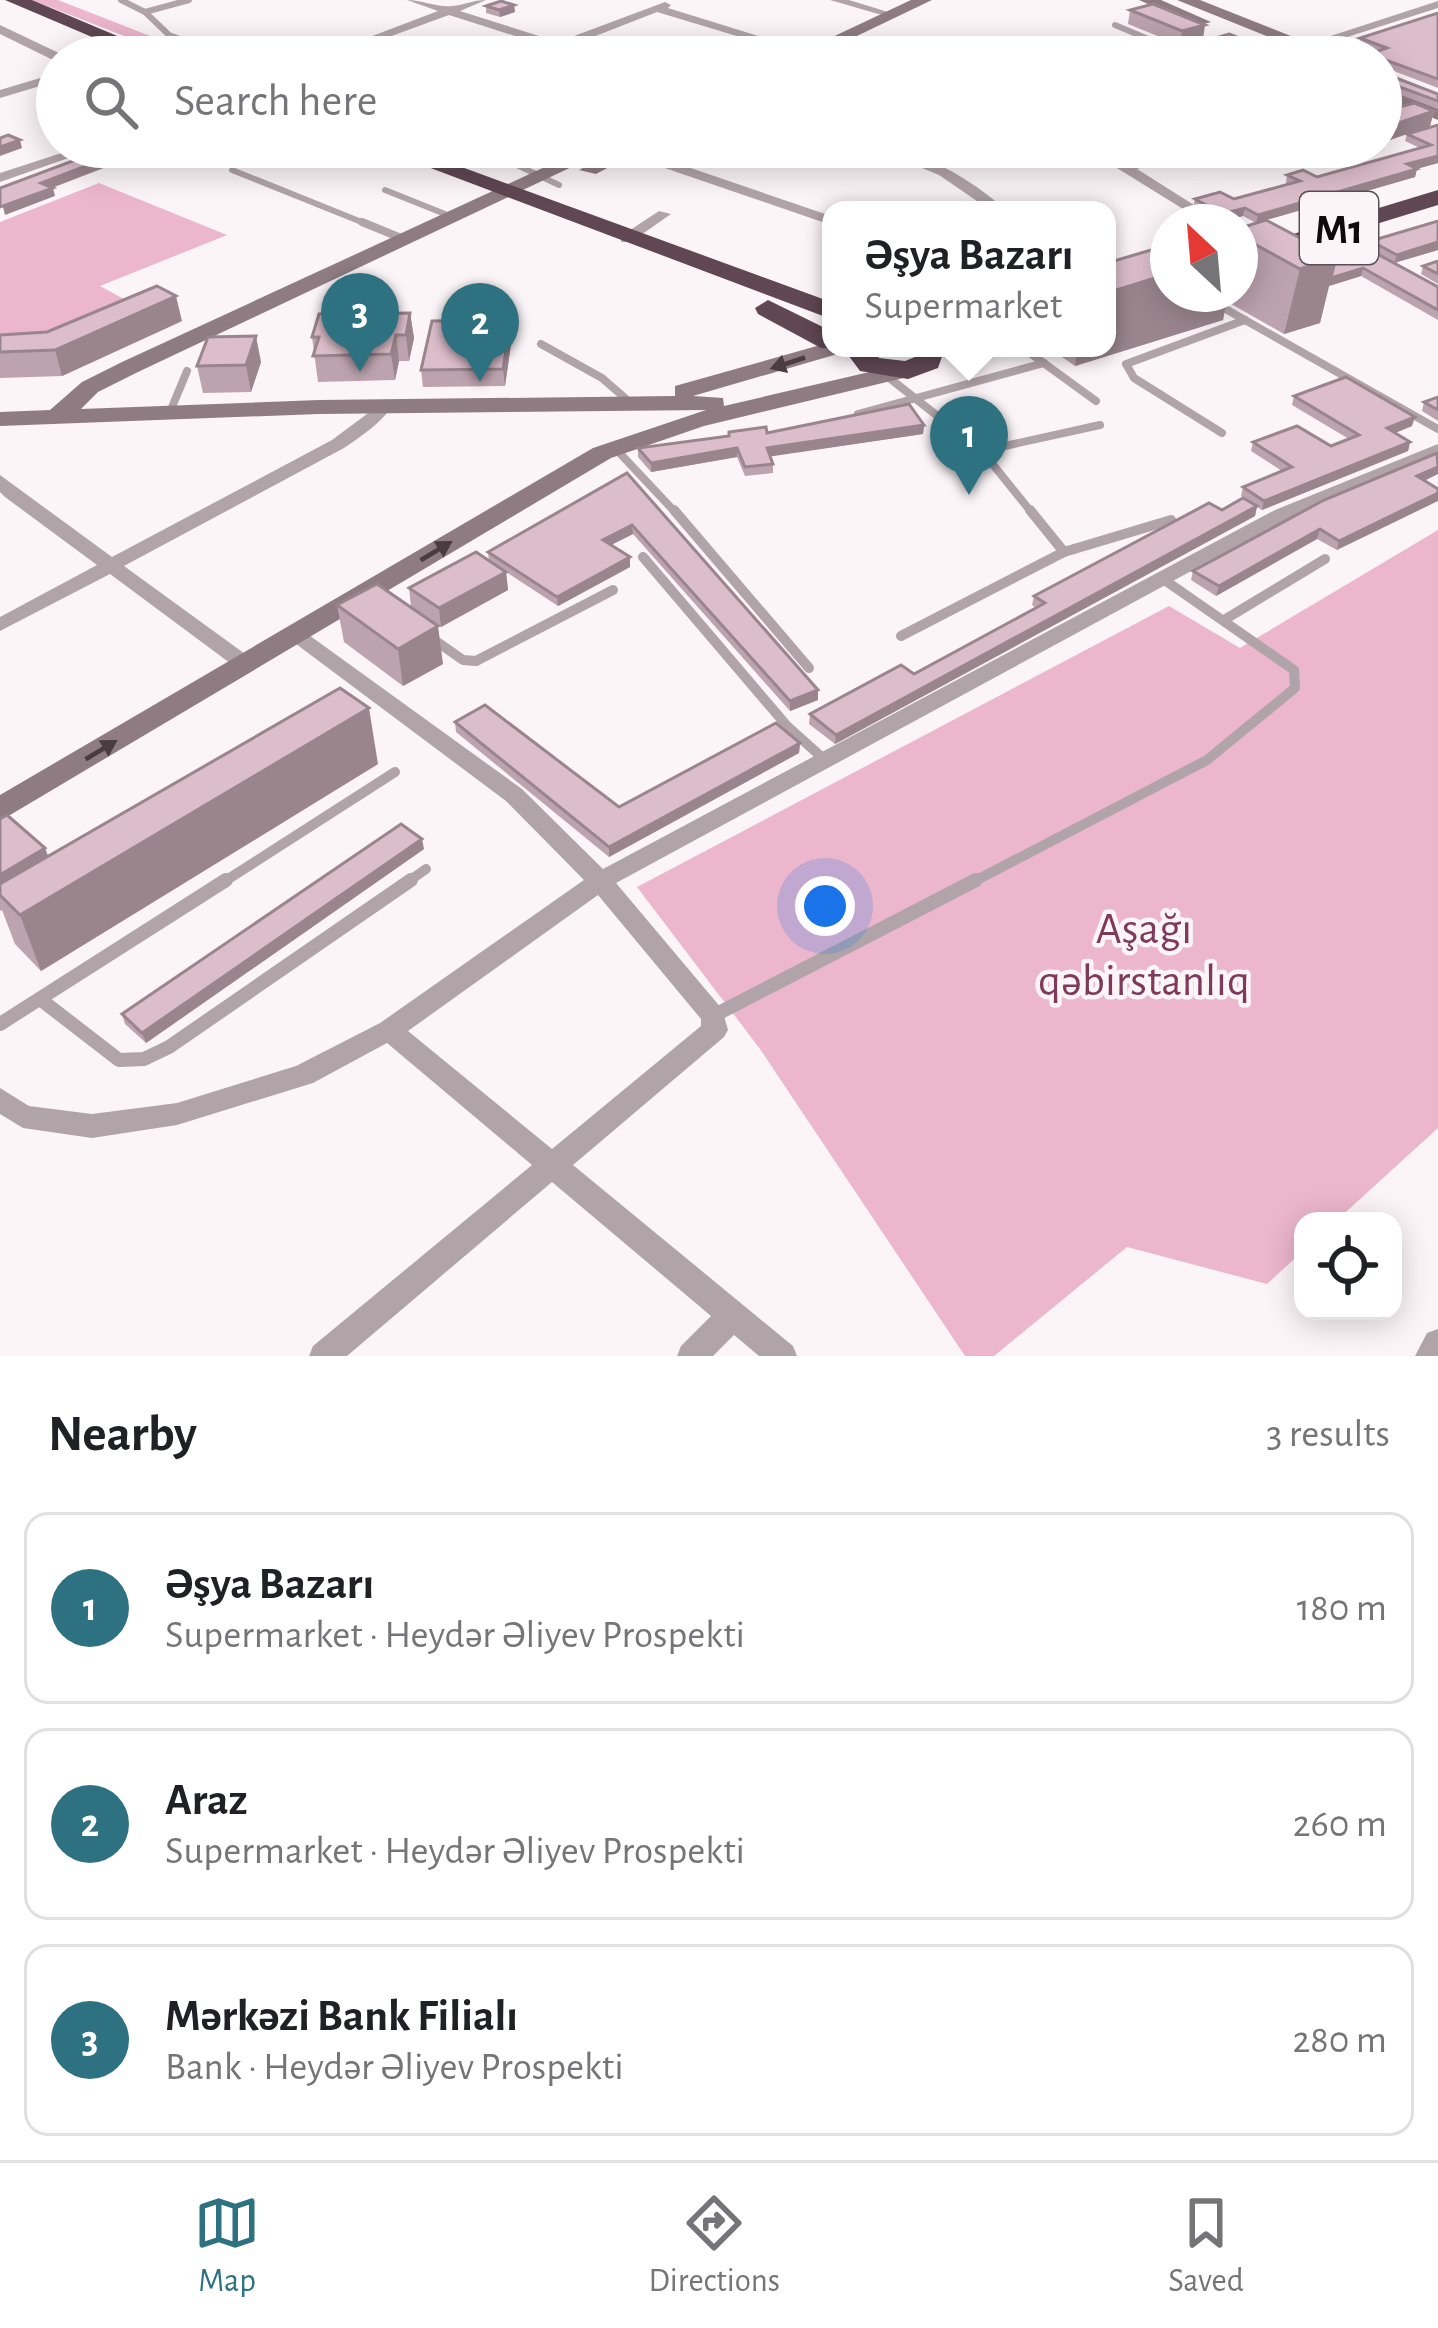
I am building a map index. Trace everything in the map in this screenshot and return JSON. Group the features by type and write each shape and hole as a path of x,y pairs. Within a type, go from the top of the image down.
{"highway":[{"path":"15,0 102,36"},
{"path":"440,168 822,308"},
{"name":"M1","path":"1258,240 1438,184"},
{"name":"M1","path":"1258,241 1438,197"},
{"path":"681,260 822,334"}],"street":[{"path":"413,0 528,36"},
{"path":"381,36 480,0"},
{"path":"585,36 676,0"},
{"path":"836,0 892,15"},
{"path":"845,36 924,0"},
{"path":"874,36 950,0"},
{"path":"1148,0 1255,36"},
{"path":"1185,0 1265,36"},
{"path":"1343,36 1438,4"},
{"path":"656,8 744,36"},
{"path":"0,29 36,47"},
{"path":"0,94 36,83"},
{"path":"1402,83 1438,97"},
{"path":"1402,100 1438,113"},
{"path":"0,178 36,166"},
{"path":"549,181 570,168"},
{"path":"58,416 90,386 454,218 583,168"},
{"path":"685,168 822,218"},
{"path":"934,168 985,201"},
{"path":"1126,168 1185,204"},
{"path":"626,239 664,214"},
{"path":"0,419 710,403 872,360"},
{"path":"577,403 872,360"},
{"path":"0,810 295,634 376,599 614,447 872,360"},
{"path":"0,625 338,444 368,424 382,407"},
{"path":"0,1099 23,1117 92,1126 176,1114 304,1075 389,1030 601,881 1282,514 1438,444"},
{"path":"4,491 245,664"},
{"path":"295,634 514,795 601,881 712,1016 715,1030 324,1356"},
{"path":"389,1030 782,1356"},
{"path":"692,1356 733,1315"},
{"path":"1430,1356 1438,1343"}],"lane":[{"path":"121,0 145,12 172,36"},
{"path":"145,12 189,0"},
{"path":"1115,25 1141,36"},
{"path":"529,168 549,181"},
{"path":"232,170 406,241"},
{"path":"386,190 454,218"},
{"path":"1231,312 1438,444"},
{"path":"1222,433 1134,378 1126,364 1245,320"},
{"path":"541,344 602,378 626,398"},
{"path":"1036,357 1096,401"},
{"path":"872,360 982,451 1064,552"},
{"path":"858,414 1044,363"},
{"path":"170,412 187,371"},
{"path":"982,451 1100,424"},
{"path":"614,447 648,480 809,668"},
{"path":"901,636 1064,552 1172,520"},
{"path":"643,557 787,726 826,761"},
{"path":"1224,620 1324,559"},
{"path":"712,1016 1227,747 1286,698 1297,678 1269,650 1163,579"},
{"path":"424,633 464,660 476,661 613,590"},
{"path":"0,1024 395,772"},
{"path":"40,999 119,1060 144,1059 170,1046 426,869"}],"green space":[{"path":"32,0 58,0 150,36 124,36"},
{"path":"99,183 227,235 100,286 142,309 0,350 0,222"},
{"name":"Aşağı qəbirstanlıq","path":"1438,530 1438,1128 1346,1212 1294,1212 1294,1259 1267,1284 1127,1247 994,1356 965,1356 760,1049 637,887 1169,606 1240,648"}],"building":[{"path":"501,1 514,5 499,10 486,6"},
{"path":"1153,4 1205,25 1182,31 1130,10"},
{"path":"1438,13 1438,79 1402,66 1402,36 1366,36"},
{"path":"1402,80 1438,94 1438,101 1402,88"},
{"path":"1414,103 1434,111 1402,122 1402,106"},
{"path":"1438,125 1438,156 1407,164 1417,169 1258,215 1258,204 1204,204 1195,199 1220,192 1234,199 1300,181 1287,175 1303,170 1317,177 1349,168 1402,168 1402,153 1431,145 1407,134"},
{"path":"8,135 20,140 0,147 0,138"},
{"path":"54,168 81,168 41,183 53,188 0,207 0,188"},
{"path":"1266,220 1336,257 1300,269 1258,246 1258,222"},
{"path":"1438,221 1438,242 1397,255 1371,241"},
{"path":"1359,244 1438,287 1438,310 1363,268 1331,278 1336,257 1329,253"},
{"path":"1150,250 1150,280 1116,290 1116,260"},
{"path":"1438,261 1438,274 1423,266"},
{"path":"157,286 176,296 55,350 0,352 0,335 47,332"},
{"path":"410,313 406,335 396,335 391,354 313,356 319,337 312,337 319,314"},
{"path":"511,320 503,369 421,370 432,321"},
{"path":"256,336 246,365 197,366 208,337"},
{"path":"1346,377 1415,417 1387,428 1410,442 1264,501 1243,487 1292,467 1253,442 1297,426 1331,446 1359,435 1294,396"},
{"path":"1438,397 1438,410 1424,402"},
{"path":"909,404 924,425 767,448 773,464 745,467 737,448 651,463 638,448 766,427 767,433"},
{"path":"1437,453 1438,467 1417,476 1438,493 1339,541 1320,529 1219,586 1193,571 1324,500"},
{"path":"627,473 818,690 790,701 632,525 603,540 630,557 557,597 488,552"},
{"path":"1243,498 1257,506 836,735 810,714 901,665 914,674 1045,603 1034,596 1209,503 1222,510"},
{"path":"476,552 506,572 439,608 409,588"},
{"path":"377,584 438,626 398,649 337,605"},
{"path":"340,688 369,708 20,915 0,895 0,884"},
{"path":"485,705 619,807 776,723 800,743 609,847 455,722"},
{"path":"7,815 45,848 0,875 0,819"},
{"path":"401,824 422,839 142,1033 122,1014"}],"place":[{"name":"Mərkəzi Bank Filialı","path":"360,372"},
{"name":"Araz","path":"480,382"},
{"name":"Əşya Bazarı","path":"969,495"}]}
